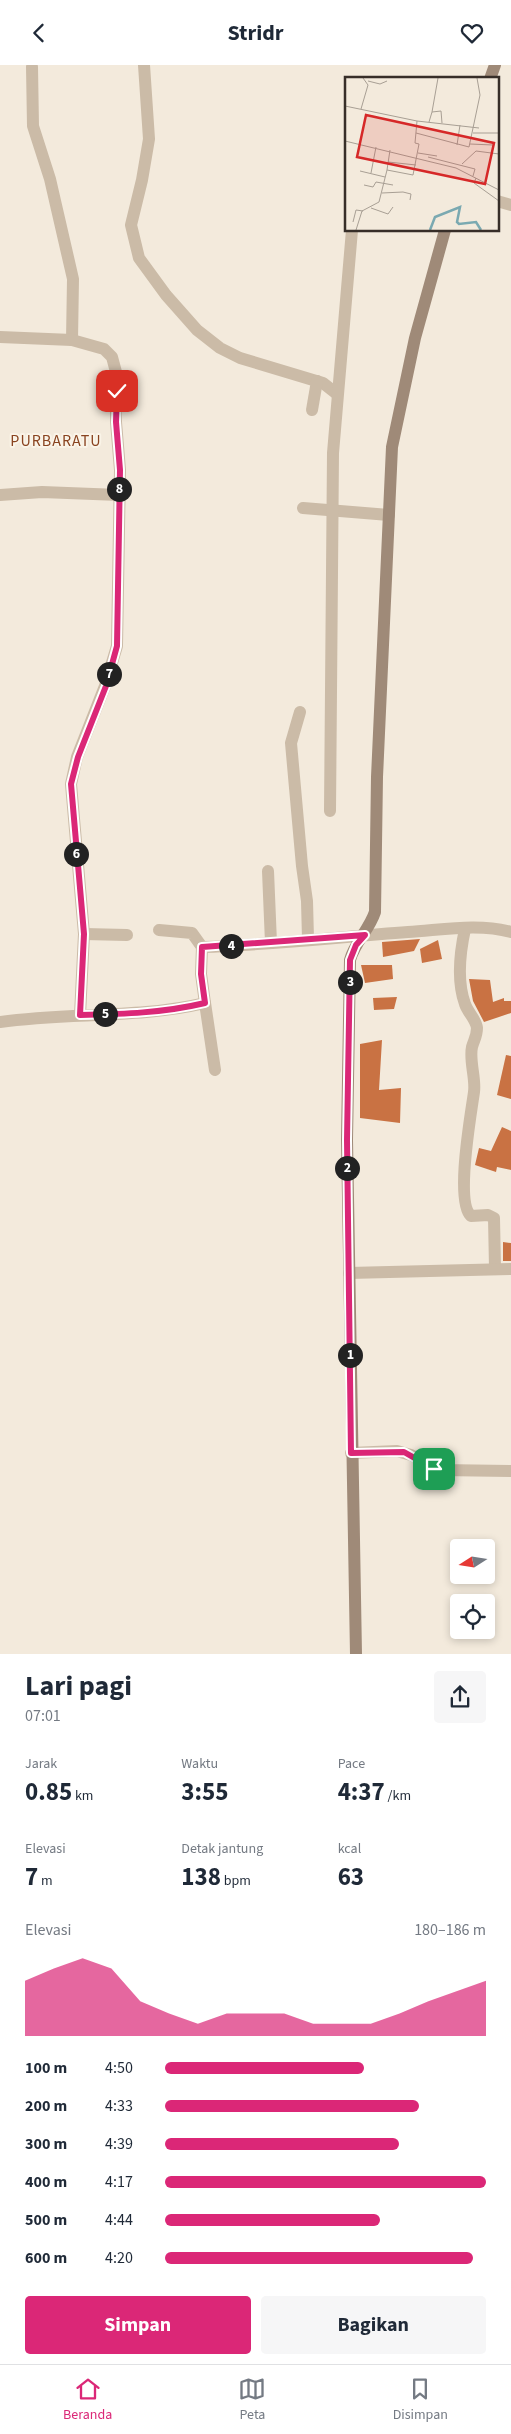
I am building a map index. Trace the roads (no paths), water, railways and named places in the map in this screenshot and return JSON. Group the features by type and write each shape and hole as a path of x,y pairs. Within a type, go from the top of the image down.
{"street":[{"path":"144,65 148,139 132,225 138,258 166,295 198,330 220,348 240,358 337,394"},
{"path":"491,77 495,65"},
{"path":"32,67 33,126 50,179 73,279 72,340"},
{"path":"498,201 511,205"},
{"path":"330,811 328,510 352,231"},
{"path":"356,1654 347,1140 350,960 356,945 365,935 375,912 376,777 394,435 415,338 442,231"},
{"path":"0,337 72,340 104,349 112,357 116,373 116,422 120,470 117,646 106,686 78,757 71,784 84,934 80,1015"},
{"path":"312,410 316,386"},
{"path":"0,495 42,492 119,495"},
{"path":"303,508 389,515"},
{"path":"300,712 291,743 307,901 308,939"},
{"path":"268,871 271,943"},
{"path":"202,947 445,928 496,928 511,931"},
{"path":"465,929 461,949 463,989 466,1005 475,1021 477,1031 472,1047 474,1090 469,1112 465,1157 465,1203 467,1212 471,1216 488,1215 494,1218 495,1268"},
{"path":"159,930 193,934 202,947 201,974 215,1070"},
{"path":"84,934 127,935"},
{"path":"0,1022 32,1017 138,1014 178,1009 205,1003"},
{"path":"349,1273 511,1269"},
{"path":"351,1453 397,1451 411,1455 440,1470 511,1471"}],"district":[{"name":"PURBARATU","path":"56,441"}]}
